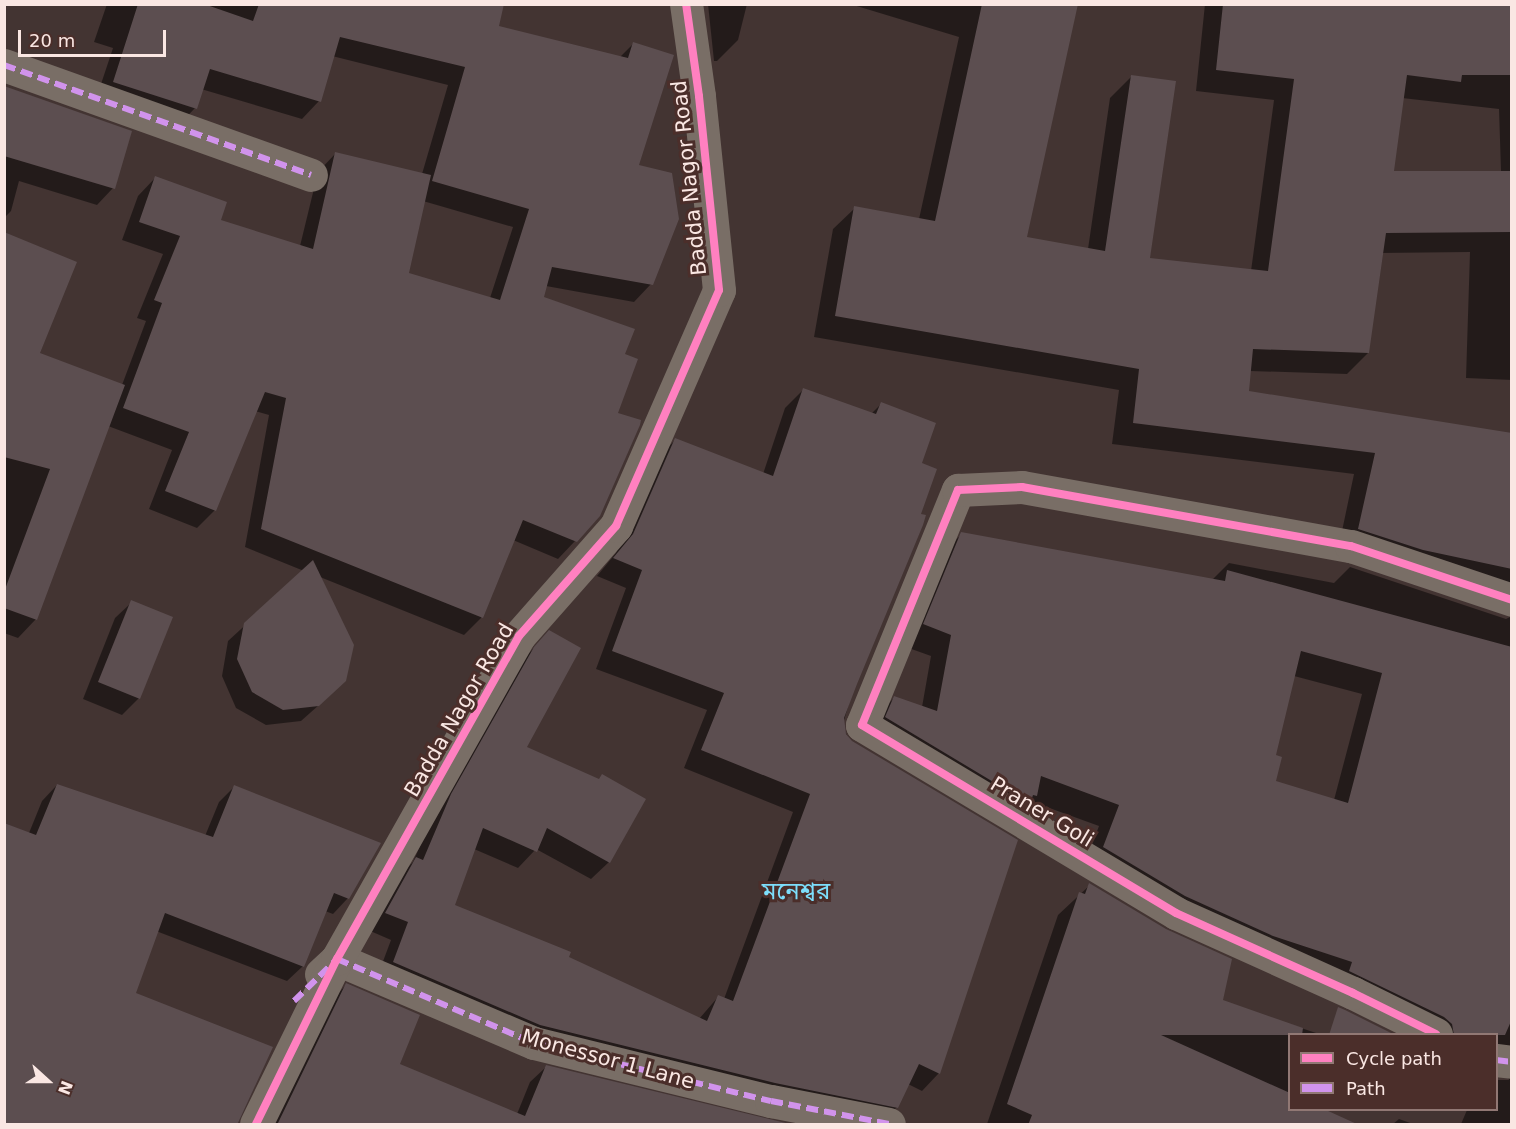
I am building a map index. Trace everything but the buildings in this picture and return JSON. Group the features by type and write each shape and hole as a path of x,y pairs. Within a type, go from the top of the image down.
{"street":[{"name":"Badda Nagor Road","path":"256,1125 337,959 519,636 616,526 719,290 699,96 686,4"},
{"path":"4,65 311,175"},
{"name":"Praner Goli","path":"1432,1033 1353,993 1176,913 862,725 958,490 1022,487 1351,546 1512,600"},
{"path":"294,1001 337,959"},
{"name":"Monessor 1 Lane","path":"337,959 534,1043 771,1101 889,1125"}],"marked path":[{"path":"4,65 311,175"},
{"path":"294,1001 337,959 534,1043 771,1101 889,1124"},
{"path":"1498,1060 1512,1062"}],"cycle path":[{"path":"256,1124 337,959 519,636 616,526 719,290 699,96 686,4"},
{"path":"1434,1033 1353,993 1176,913 862,725 958,490 1022,487 1351,546 1512,600"}],"district":[{"name":"মনেশ্বর","path":"796,892"}]}
